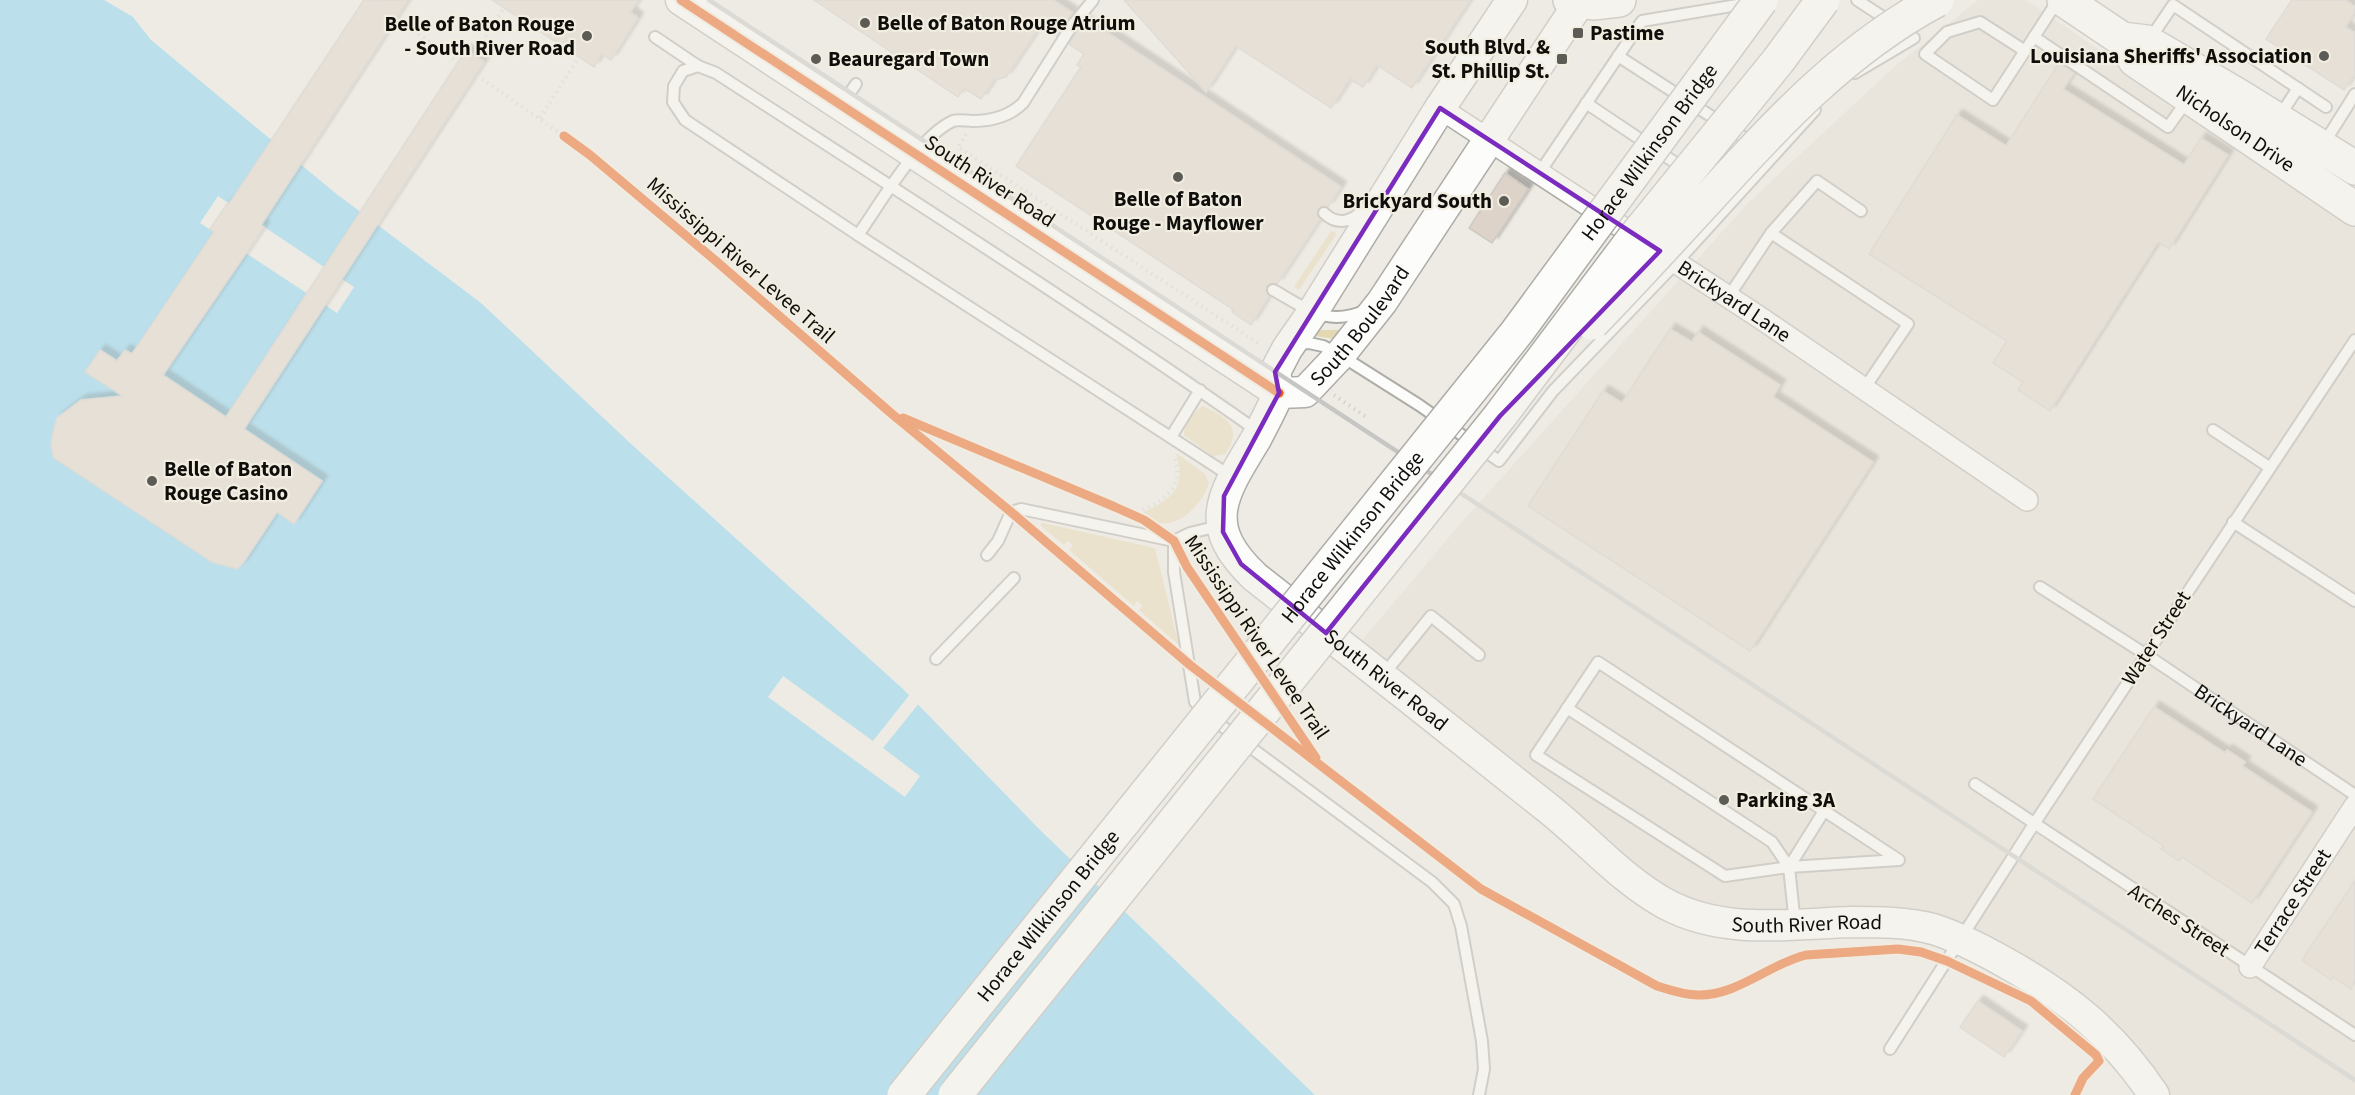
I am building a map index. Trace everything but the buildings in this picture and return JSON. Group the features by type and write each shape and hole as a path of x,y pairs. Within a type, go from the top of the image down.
{"main road":[{"name":"South River Road","path":"681,0 849,94 916,154 1279,393 1232,477 1224,496 1222,525 1227,544 1241,564 1560,818 1650,895 1685,913 1719,923 1758,926 1855,922 1902,924 1932,929 1961,939 2031,977 2065,999 2104,1032 2120,1049 2154,1095"},
{"name":"South Boulevard","path":"1512,0 1440,108 1286,352 1275,372 1279,393 1305,392 1340,355 1386,296 1490,139 1577,0"},
{"path":"1577,0 1593,3 1619,0"},
{"name":"Horace Wilkinson Bridge","path":"904,1095 1517,333 1748,13 1763,0"},
{"path":"1500,416 1634,238 1778,61 1823,0"},
{"path":"1500,416 1642,272 1812,89 1857,51 1937,0"},
{"name":"Nicholson Drive","path":"2064,0 2277,119 2355,168"},
{"name":"Nicholson Drive","path":"2135,41 2134,60 2355,210"},
{"name":"Horace Wilkinson Bridge","path":"955,1095 1500,416"}],"street":[{"name":"Brickyard Lane","path":"1440,108 1729,296 2027,500"},
{"name":"Terrace Street","path":"2250,967 2355,806"}],"lane":[{"path":"858,235 930,136 955,120 974,121 1004,116 1013,113 1023,103 1071,27 1093,0"},
{"path":"1540,172 1641,21 1763,0"},
{"path":"1857,0 1914,38 1932,47"},
{"path":"2025,51 1980,22 1947,32 1925,54 1993,100 2025,51 2058,0"},
{"path":"2135,41 2175,2 2326,107"},
{"path":"655,37 698,66 716,73 892,188 1200,390 1259,432"},
{"path":"2034,37 2168,127 2189,97"},
{"path":"1848,77 1914,38"},
{"path":"1618,56 1773,156"},
{"path":"698,66 683,70 674,86 673,102 685,120 1232,477"},
{"path":"2277,119 2298,88"},
{"path":"2322,147 2355,94"},
{"path":"1286,352 1309,343 1323,346 1419,405 1499,461 1553,391 1677,262 1822,102"},
{"path":"1586,103 1732,201"},
{"path":"1324,213 1332,221 1340,222 1358,216 1418,127 1440,108"},
{"path":"1729,296 1771,233 1817,181 1861,211"},
{"path":"1771,233 1908,324 1864,389"},
{"path":"1273,290 1312,313 1328,318 1354,315 1386,296"},
{"name":"Water Street","path":"1890,1049 2145,654 2355,340"},
{"path":"1168,435 1200,390"},
{"path":"2213,430 2269,467"},
{"path":"987,555 998,541 1011,512 1021,509 1174,541 1190,533 1222,525"},
{"path":"2233,522 2355,601"},
{"path":"1174,541 1174,572 1195,702 1203,712 1432,882 1454,904 1461,926 1482,1041 1484,1069 1479,1095"},
{"path":"936,659 1014,578"},
{"name":"Brickyard Lane","path":"2040,587 2145,654 2355,795"},
{"path":"1382,677 1431,616 1479,655"},
{"path":"1598,662 1824,811 1899,860 1788,867 1725,876 1536,755 1598,662"},
{"path":"1567,708 1772,842 1788,867 1795,925"},
{"name":"Arches Street","path":"1975,784 2355,1035"},
{"path":"1788,867 1824,811"}],"path":[{"path":"369,0 568,139"},
{"path":"466,67 504,8"},
{"path":"540,118 579,57"},
{"path":"974,121 958,147 1286,352"},
{"path":"1315,382 1366,417"},
{"path":"1128,513 1164,498 1176,484 1178,467 1168,435"}],"highlighted area":[{"path":"1440,108 1660,251 1500,416 1326,633 1241,564 1223,532 1224,496 1279,393 1275,372"}],"shaded area":[{"path":"1978,0 2026,0 2355,224 2355,1095 2163,1095 2005,952 1702,906 1664,889 1357,646 1461,523 1748,203 1894,67"},
{"path":"1331,231 1336,235 1299,290 1294,287"},
{"path":"1311,330 1339,330 1341,332 1334,339 1310,335"},
{"path":"1203,406 1226,419 1233,430 1233,437 1225,454 1213,456 1184,435 1185,427 1190,419"},
{"path":"1176,453 1205,474 1209,483 1202,498 1190,512 1175,521 1158,523 1140,514 1174,492 1179,476"},
{"path":"1043,523 1155,548 1179,645 1139,610 1142,605 1137,601 1134,606 1069,550 1073,545 1068,541 1064,545 1040,525"}],"water":[{"path":"0,0 104,0 133,17 151,40 334,192 481,303 630,443 903,689 1040,830 1315,1095 0,1095"}],"pier":[{"path":"218,196 354,287 337,313 200,223"},
{"path":"783,676 873,741 911,693 920,702 883,748 920,776 905,797 768,697"}],"railway":[{"path":"709,0 2355,1080"}],"cycle path":[{"path":"681,0 1279,393"},
{"name":"Mississippi River Levee Trail","path":"564,136 590,155 716,261 892,414 1190,665 1481,889 1657,986 1688,994 1712,994 1726,990 1792,959 1806,955 1898,949 1921,952 1947,961 2031,1001 2096,1055 2099,1061 2083,1078 2075,1095"},
{"name":"Mississippi River Levee Trail","path":"903,418 1144,520 1174,541 1187,567 1316,758"}],"place":[{"name":"Belle of Baton Rouge Atrium","path":"865,23"},
{"name":"Pastime","path":"1578,33"},
{"name":"Belle of Baton Rouge - South River Road","path":"587,36"},
{"name":"Louisiana Sheriffs' Association","path":"2324,56"},
{"name":"Beauregard Town","path":"816,59"},
{"name":"South Blvd. & St. Phillip St.","path":"1562,59"},
{"name":"Belle of Baton Rouge - Mayflower","path":"1178,177"},
{"name":"Brickyard South","path":"1504,201"},
{"name":"Belle of Baton Rouge Casino","path":"152,481"},
{"name":"Parking 3A","path":"1724,800"}]}
